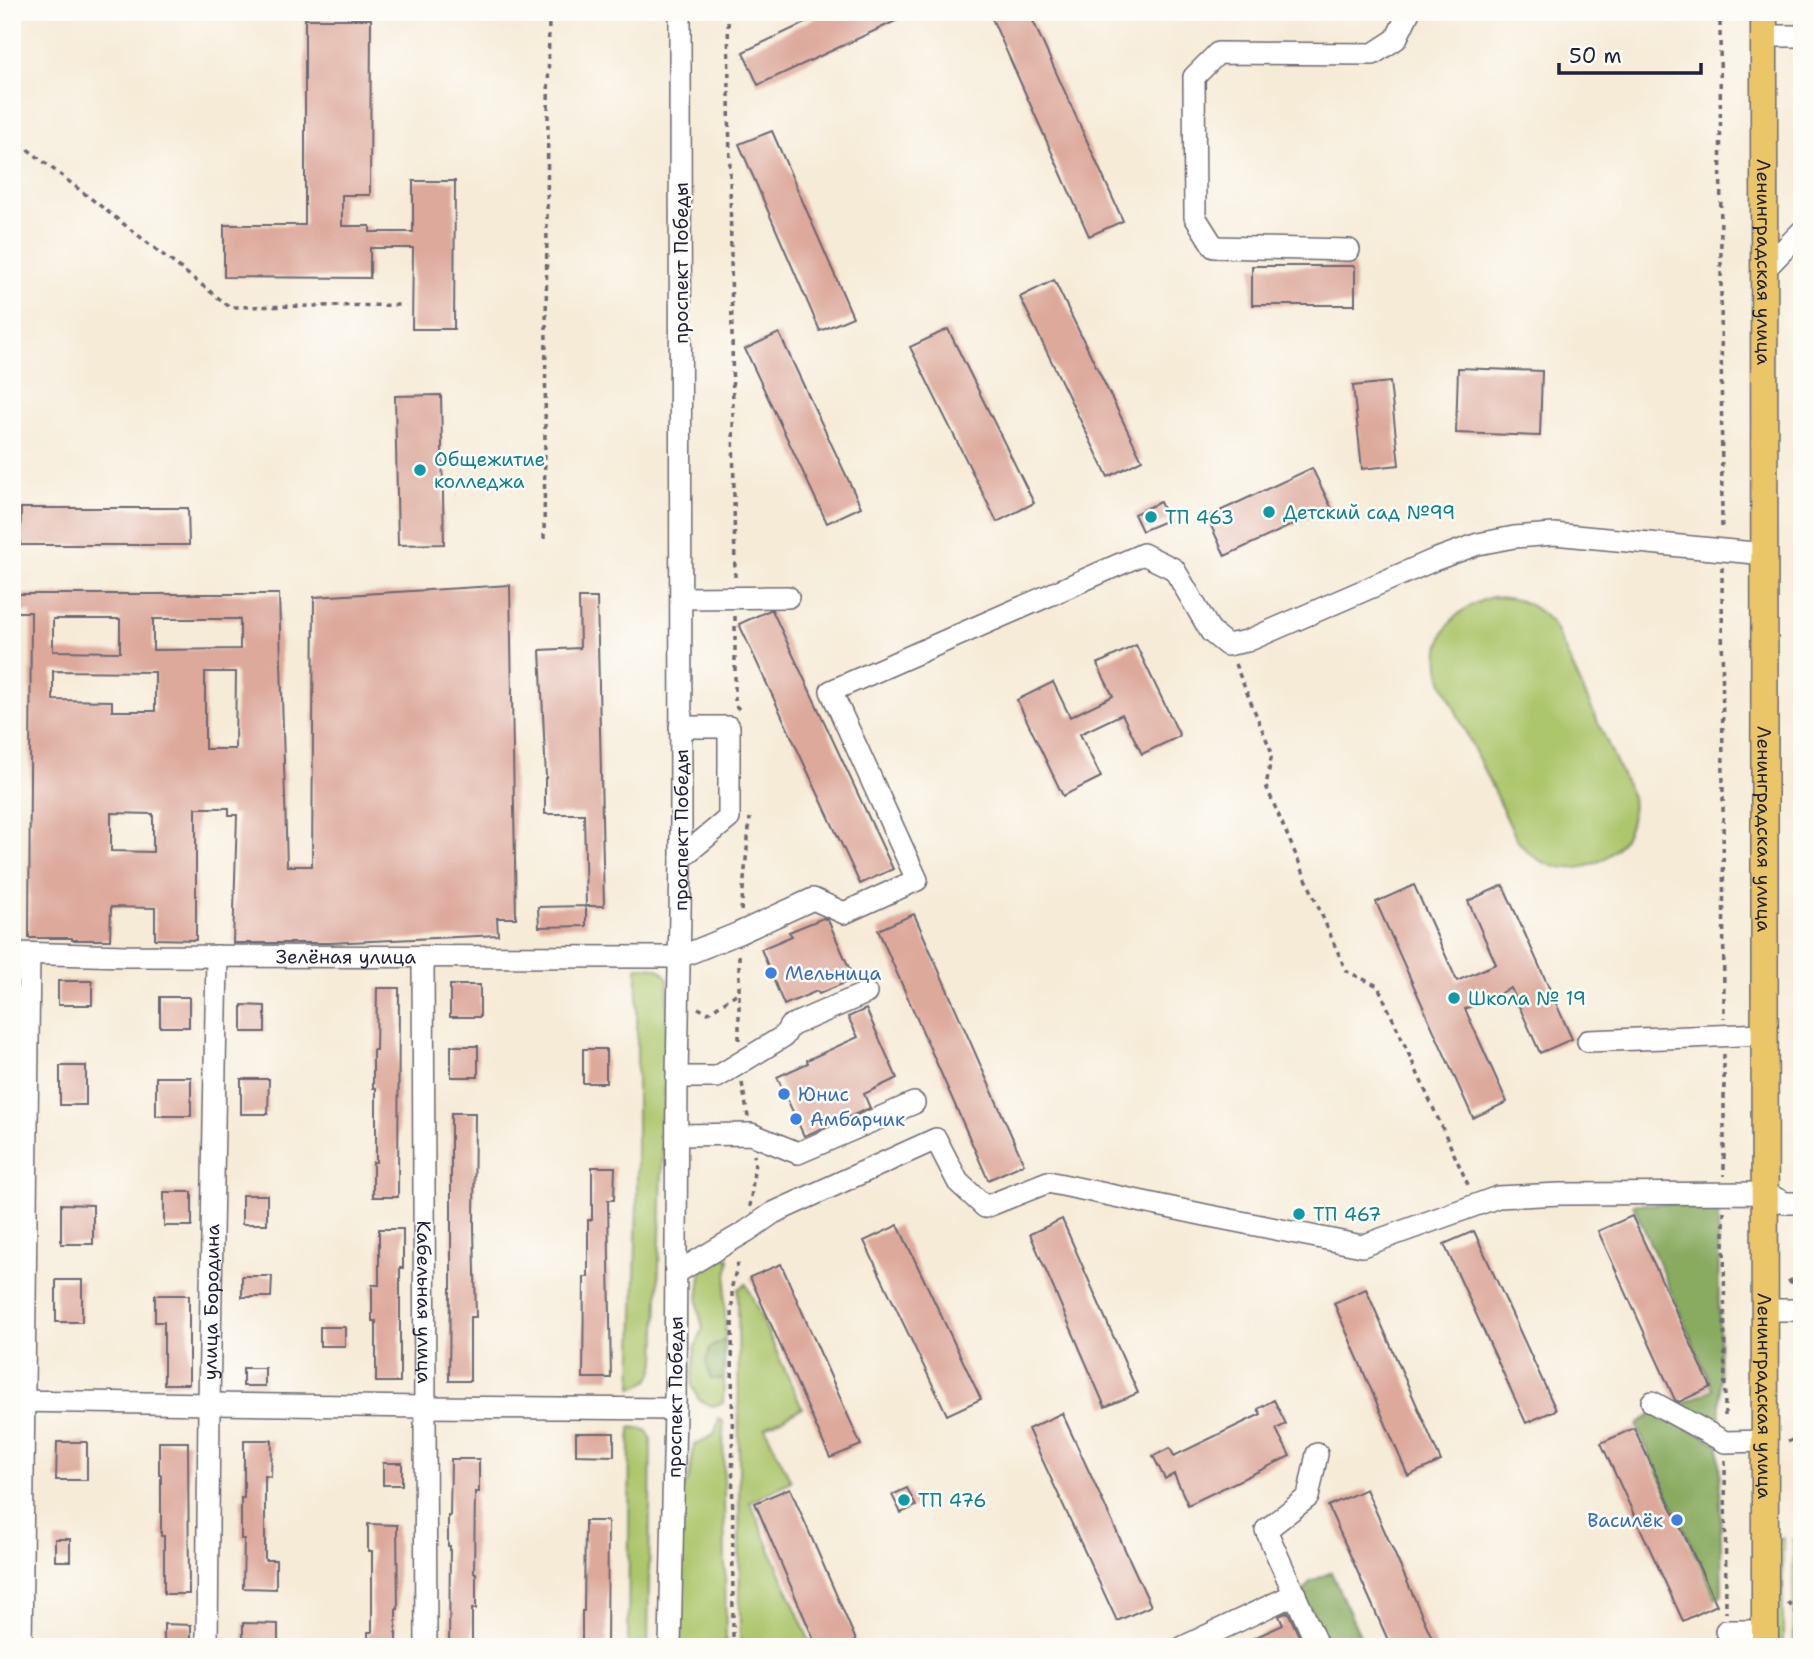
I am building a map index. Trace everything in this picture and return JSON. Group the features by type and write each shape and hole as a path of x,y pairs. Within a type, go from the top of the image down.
{"main road":[{"name":"Ленинградская улица","path":"1765,24 1765,1310 1776,1442 1765,1639"}],"street":[{"name":"проспект Победы","path":"670,1647 681,858 680,12"},
{"path":"1349,250 1214,247 1195,216 1194,77 1218,53 1373,54 1396,39 1409,12"},
{"path":"1765,24 1802,36"},
{"path":"1765,269 1802,232"},
{"path":"680,957 813,899 844,913 917,880 831,691 1143,554 1174,569 1211,632 1227,645 1247,640 1434,560 1478,544 1514,537 1554,534 1765,554"},
{"path":"681,597 788,597"},
{"path":"680,727 729,727 729,818 681,858"},
{"path":"20,954 18,1401 21,1647"},
{"name":"Зелёная улица","path":"20,954 680,957"},
{"name":"улица Бородина","path":"207,1647 217,956"},
{"name":"Кабельная улица","path":"423,957 426,1647"},
{"path":"677,1077 717,1077 784,1036 790,1026 866,993"},
{"path":"1588,1041 1765,1034"},
{"path":"678,1135 751,1134 798,1153 914,1103"},
{"path":"676,1273 772,1213 936,1139 958,1182 985,1207 1048,1182 1362,1246 1498,1197 1765,1193 1785,1203 1802,1203"},
{"path":"1765,1310 1802,1310"},
{"path":"18,1401 675,1409"},
{"path":"1652,1402 1725,1442 1776,1442"},
{"path":"1317,1454 1308,1497 1266,1530 1318,1647"},
{"path":"1183,1647 1294,1594"},
{"path":"1726,1631 1765,1639"}],"path":[{"path":"544,539 549,12"},
{"path":"1720,12 1726,1631"},
{"path":"12,137 230,307 401,305"},
{"path":"1227,645 1272,753 1266,786 1346,971 1378,986 1477,1205"},
{"path":"690,1004 708,1013 739,992"},
{"path":"1802,1275 1788,1282 1802,1282"},
{"path":"1776,1442 1802,1435"},
{"path":"1786,1601 1802,1620"}],"green space":[{"path":"1492,597 1528,604 1542,613 1555,628 1632,797 1631,821 1623,840 1610,855 1592,864 1573,868 1553,866 1534,856 1517,840 1443,684 1439,653 1446,628 1464,610"},
{"path":"637,967 659,970 668,981 656,1361 649,1379 632,1388 637,1204"},
{"path":"1633,1204 1718,1204 1720,1429 1677,1407 1713,1389"},
{"path":"718,1255 729,1258 725,1296 725,1340 710,1348 711,1379 724,1379 723,1403 712,1406 699,1400 692,1385 695,1348 703,1328 698,1299 702,1269"},
{"path":"746,1284 802,1408 765,1428 791,1481 750,1502 812,1647 740,1647 738,1289"},
{"path":"1796,1320 1802,1320 1802,1385 1797,1385"},
{"path":"725,1340 724,1379 711,1379 706,1362 710,1348"},
{"path":"1654,1412 1719,1444 1722,1594 1716,1599 1637,1427"},
{"path":"719,1419 723,1421 726,1647 677,1647 681,1493 689,1479 694,1445 714,1435"},
{"path":"630,1427 646,1431 651,1440 648,1647 628,1647"},
{"path":"1783,1537 1783,1647 1770,1647 1778,1539"},
{"path":"1793,1539 1802,1539 1802,1647 1794,1647"},
{"path":"1331,1572 1365,1647 1325,1647 1303,1592 1310,1582"}],"building":[{"path":"828,12 915,12 758,85 743,52"},
{"path":"989,12 1029,12 1123,221 1089,236"},
{"path":"305,19 371,19 370,195 342,195 342,226 370,226 370,232 413,232 413,181 455,181 454,329 412,329 413,248 370,248 370,278 224,277 224,225 305,225"},
{"path":"772,131 853,317 820,331 739,144"},
{"path":"1252,266 1355,266 1355,305 1252,305"},
{"path":"1054,280 1142,460 1108,477 1020,297"},
{"path":"948,329 1034,503 997,522 910,347"},
{"path":"779,333 861,507 827,523 745,349"},
{"path":"1458,368 1542,371 1540,436 1456,433"},
{"path":"1390,382 1399,465 1362,469 1353,386"},
{"name":"Общежитие колледжа","path":"441,395 444,544 398,545 395,396"},
{"name":"Детский сад №99","path":"1312,468 1331,507 1225,556 1207,517"},
{"name":"ТП 463","path":"1160,502 1168,520 1142,531 1134,514"},
{"path":"21,508 188,508 189,545 20,545"},
{"path":"510,585 516,918 497,918 498,935 329,943 233,943 237,815 229,815 229,808 196,808 196,940 155,939 155,908 111,907 110,940 29,938 31,612 12,612 12,594 279,594 287,866 312,866 314,597","holes":["53,619 120,619 120,652 53,651","153,619 240,619 240,649 153,650","53,671 155,672 155,711 112,711 112,701 53,700","205,672 236,672 235,749 205,749","111,813 153,814 153,852 111,851"]},
{"path":"579,598 597,598 604,906 586,906 584,814 545,814 540,650 580,648"},
{"path":"770,610 893,869 860,884 739,624"},
{"path":"1136,645 1180,736 1142,754 1122,714 1080,734 1101,777 1063,796 1017,700 1053,682 1070,717 1113,696 1097,664"},
{"name":"Школа № 19","path":"1414,885 1457,981 1496,964 1468,901 1503,885 1572,1039 1540,1053 1511,988 1465,1009 1507,1102 1473,1118 1376,902"},
{"path":"586,906 586,926 539,927 538,907"},
{"path":"914,914 1024,1164 988,1180 878,930"},
{"path":"823,918 828,920 854,979 784,1005 761,949 792,936 789,932"},
{"path":"58,981 92,981 92,1005 58,1005"},
{"path":"450,985 480,985 480,1017 450,1017"},
{"path":"377,988 399,988 398,1197 373,1197 376,1088 373,1088 373,1050 376,1050"},
{"path":"160,997 189,997 189,1027 160,1027"},
{"path":"242,1005 265,1006 265,1032 242,1032"},
{"path":"866,1009 897,1078 864,1094 870,1108 804,1136 777,1077 858,1037 848,1017"},
{"path":"451,1046 478,1046 478,1077 451,1077"},
{"path":"583,1049 606,1049 606,1083 583,1083"},
{"path":"60,1066 86,1066 86,1105 60,1105"},
{"path":"156,1077 191,1077 191,1116 156,1116"},
{"path":"241,1079 269,1079 268,1114 241,1114"},
{"path":"451,1113 475,1113 476,1317 470,1317 470,1381 449,1381"},
{"path":"592,1167 615,1167 614,1200 608,1200 611,1378 583,1378 584,1277 588,1277"},
{"path":"164,1192 192,1192 192,1226 164,1226"},
{"path":"242,1195 267,1195 267,1224 242,1224"},
{"path":"61,1204 93,1205 93,1244 61,1244"},
{"path":"1632,1216 1711,1387 1679,1402 1675,1400 1598,1231"},
{"path":"1062,1219 1138,1393 1105,1407 1030,1234"},
{"path":"898,1225 981,1399 947,1415 864,1241"},
{"path":"379,1229 403,1229 403,1268 400,1268 400,1382 376,1382 376,1321 372,1321 372,1285 379,1285"},
{"path":"1474,1231 1556,1410 1526,1423 1444,1244"},
{"path":"781,1264 861,1445 830,1458 750,1277"},
{"path":"242,1276 272,1276 271,1297 242,1297"},
{"path":"56,1280 82,1280 82,1322 56,1322"},
{"path":"1366,1289 1441,1461 1408,1476 1334,1303"},
{"path":"155,1295 189,1295 189,1384 164,1384 164,1322 155,1322"},
{"path":"320,1327 345,1327 345,1346 320,1346"},
{"path":"243,1368 265,1368 265,1386 243,1386"},
{"path":"1274,1400 1286,1424 1276,1429 1290,1456 1188,1505 1174,1474 1165,1479 1153,1456 1170,1448 1174,1456 1261,1414 1258,1409"},
{"path":"1062,1413 1151,1606 1117,1621 1028,1429"},
{"path":"1634,1428 1717,1605 1683,1621 1601,1443"},
{"path":"576,1433 614,1433 614,1456 576,1455"},
{"path":"244,1440 272,1440 271,1477 265,1476 265,1560 276,1560 276,1589 243,1588 241,1498 244,1498"},
{"path":"57,1442 87,1442 87,1480 56,1480"},
{"path":"159,1442 188,1442 189,1594 164,1594"},
{"path":"451,1459 479,1459 479,1492 475,1492 476,1609 472,1609 472,1647 449,1647 448,1516"},
{"path":"383,1463 402,1463 402,1485 383,1485"},
{"path":"790,1488 859,1647 817,1647 755,1503"},
{"name":"ТП 476","path":"907,1488 916,1506 901,1513 892,1495"},
{"path":"1366,1489 1436,1647 1391,1647 1328,1506"},
{"path":"585,1521 608,1521 607,1647 582,1647"},
{"path":"368,1524 397,1525 396,1647 368,1647 368,1632 372,1632 372,1551 368,1551"},
{"path":"55,1539 70,1539 70,1561 55,1561"},
{"path":"1288,1612 1304,1647 1234,1647 1283,1625 1279,1616"},
{"path":"243,1623 278,1624 278,1647 243,1647"},
{"path":"164,1624 191,1625 191,1646 164,1646"}],"place":[{"name":"Общежитие колледжа","path":"420,470"},
{"name":"Детский сад №99","path":"1269,512"},
{"name":"ТП 463","path":"1151,517"},
{"name":"Мельница","path":"771,973"},
{"name":"Школа № 19","path":"1454,998"},
{"name":"Юнис","path":"784,1094"},
{"name":"Амбарчик","path":"796,1119"},
{"name":"ТП 467","path":"1299,1214"},
{"name":"ТП 476","path":"904,1500"},
{"name":"Василёк","path":"1677,1520"}]}
